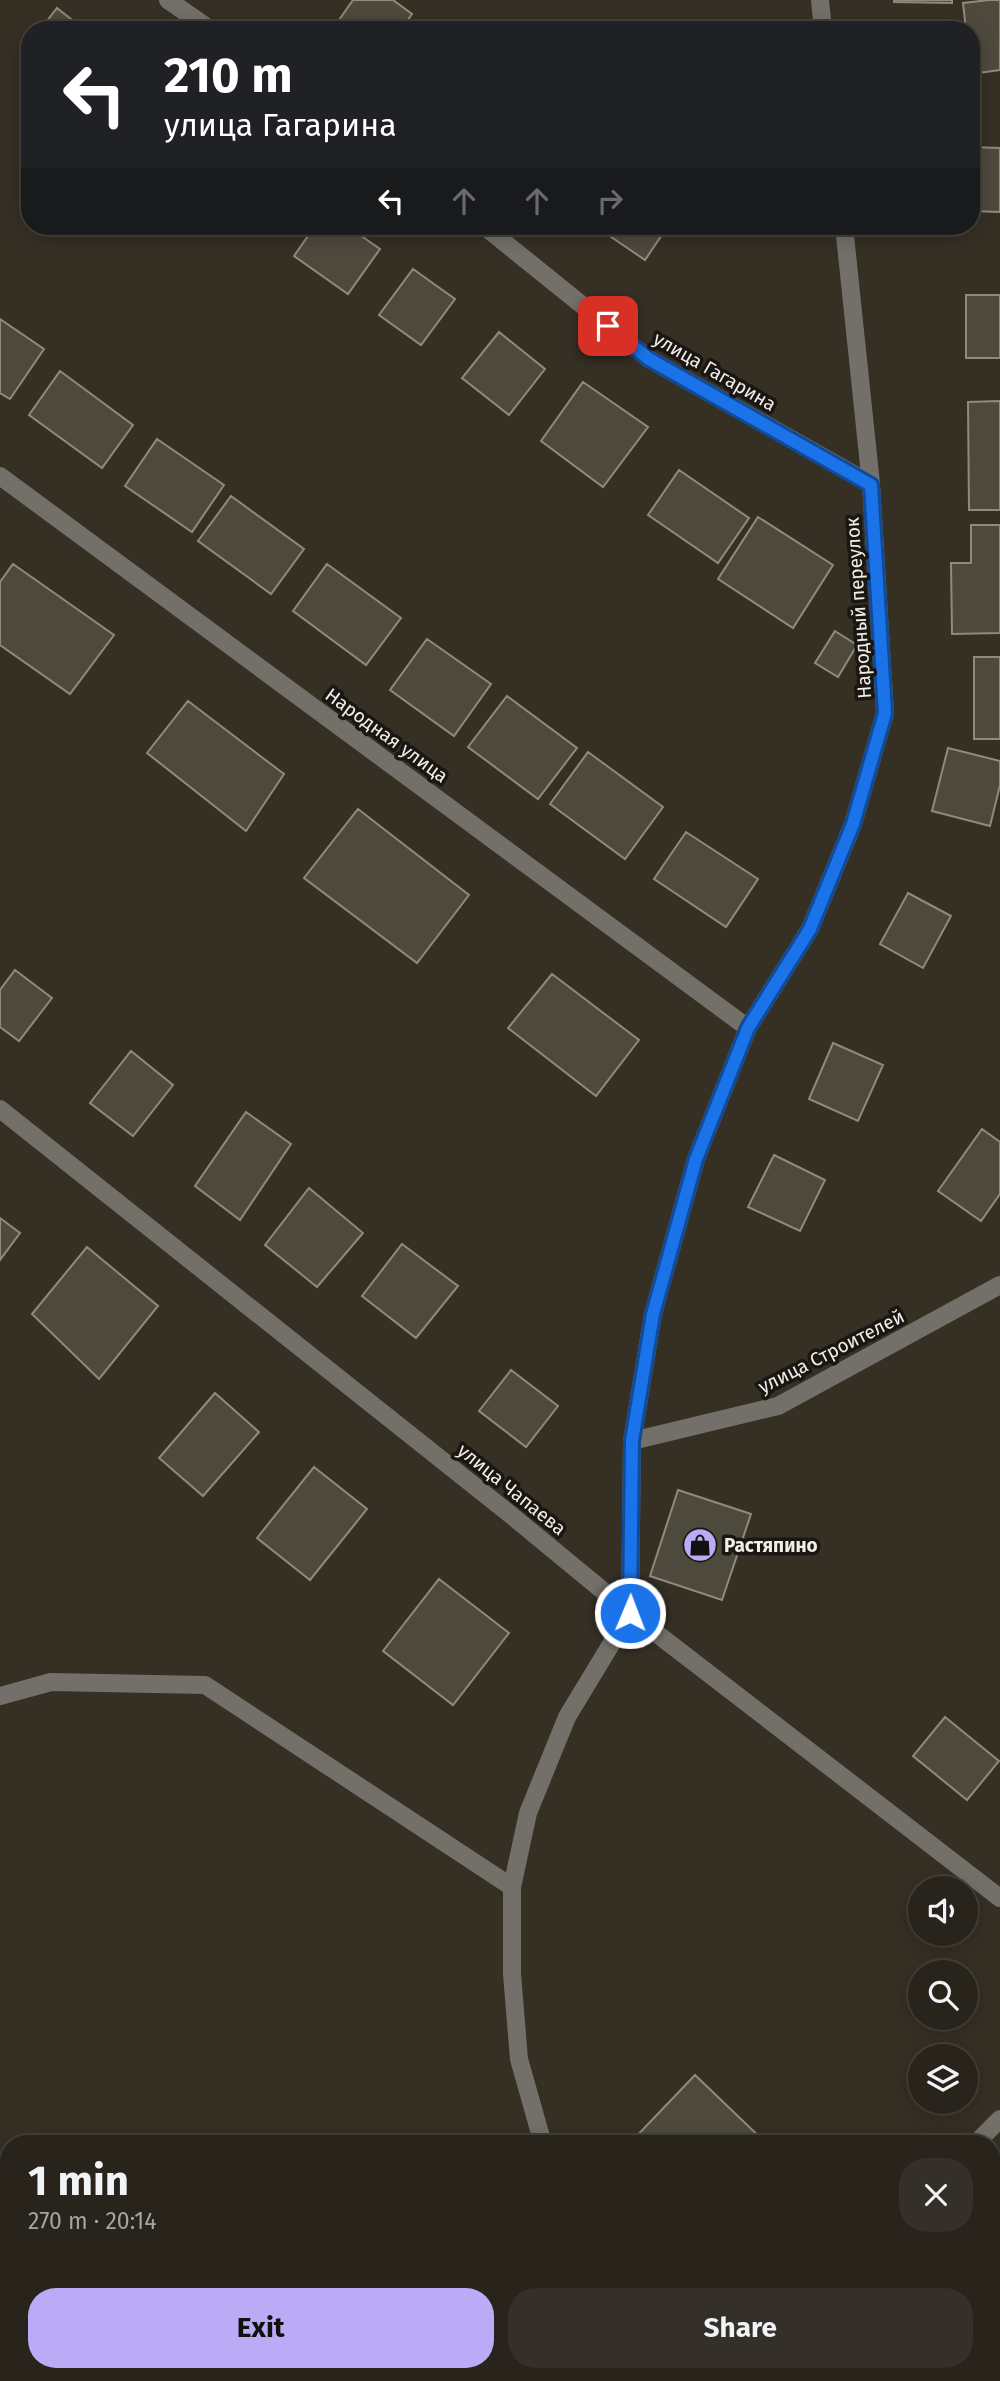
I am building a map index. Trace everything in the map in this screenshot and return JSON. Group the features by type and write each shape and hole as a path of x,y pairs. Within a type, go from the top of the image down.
{"street":[{"path":"167,0 198,21"},
{"path":"820,0 822,21"},
{"name":"улица Гагарина","path":"495,235 649,359 871,485"},
{"name":"Народный переулок","path":"630,1613 632,1441 653,1314 692,1172 748,1028 810,929 853,824 885,713 871,485 845,235"},
{"name":"Народная улица","path":"0,475 748,1028"},
{"name":"улица Чапаева","path":"0,1109 512,1515 630,1613 1000,1898"},
{"name":"улица Строителей","path":"632,1441 778,1406 1000,1285"},
{"path":"540,2135 519,2059 512,1974 512,1886 528,1813 567,1717 630,1613"},
{"path":"0,1696 51,1682 205,1685 512,1886"},
{"path":"984,2135 1000,2119"}],"building":[{"path":"353,0 393,0 412,14 407,21 338,21"},
{"path":"952,0 952,3 894,2"},
{"path":"1000,0 1000,70 980,73 980,21 965,21 963,3"},
{"path":"57,8 74,21 47,21"},
{"path":"980,147 1000,148 1000,212 980,211"},
{"path":"309,235 360,235 380,249 348,294 294,256"},
{"path":"608,235 662,235 645,260"},
{"path":"413,269 455,299 421,345 379,315"},
{"path":"966,295 1000,295 1000,358 966,358"},
{"path":"0,319 44,349 10,399 0,393"},
{"path":"499,332 545,369 509,415 462,378"},
{"path":"60,371 133,425 102,468 29,415"},
{"path":"583,382 648,427 603,487 541,441"},
{"path":"1000,401 1000,510 969,510 968,402"},
{"path":"157,439 224,485 192,532 125,486"},
{"path":"679,470 749,518 718,563 648,515"},
{"path":"231,496 304,549 271,594 198,541"},
{"path":"758,517 833,565 793,628 718,579"},
{"path":"971,525 1000,525 1000,633 952,634 951,563 971,563"},
{"path":"13,564 114,635 70,694 0,645 0,582"},
{"path":"327,564 401,618 366,665 293,611"},
{"path":"835,631 857,645 838,677 815,663"},
{"path":"427,639 491,684 454,736 390,690"},
{"path":"974,657 1000,657 1000,739 974,739"},
{"path":"507,696 577,748 538,799 468,747"},
{"path":"188,701 284,774 246,831 147,753"},
{"path":"948,748 1000,761 1000,785 990,826 932,811"},
{"path":"588,752 663,807 625,859 550,804"},
{"path":"358,809 469,895 417,963 304,878"},
{"path":"686,832 758,879 726,927 654,879"},
{"path":"908,893 951,916 923,968 880,944"},
{"path":"15,970 52,998 19,1041 0,1027 0,990"},
{"path":"552,974 639,1040 596,1096 508,1028"},
{"path":"833,1043 883,1065 858,1121 809,1099"},
{"path":"131,1051 173,1085 133,1136 90,1103"},
{"path":"246,1112 291,1144 240,1220 195,1186"},
{"path":"982,1129 1000,1142 1000,1194 981,1221 938,1191"},
{"path":"774,1155 825,1180 800,1231 748,1207"},
{"path":"309,1188 363,1233 317,1287 265,1245"},
{"path":"0,1218 20,1233 0,1260"},
{"path":"402,1244 458,1286 416,1338 362,1296"},
{"path":"87,1247 158,1306 99,1379 32,1314"},
{"path":"511,1370 558,1406 526,1447 479,1411"},
{"path":"215,1393 259,1432 203,1496 159,1458"},
{"path":"314,1467 367,1509 310,1580 257,1538"},
{"name":"Растяпино","path":"678,1490 751,1514 722,1600 650,1576"},
{"path":"439,1579 509,1633 453,1705 383,1651"},
{"path":"945,1717 999,1761 967,1800 913,1756"},
{"path":"695,2075 758,2135 638,2135"}],"place":[{"name":"Растяпино","path":"700,1545"}],"route":[{"path":"608,326 649,359 871,485 885,713 853,824 810,929 748,1028 696,1159 653,1314 632,1441 630,1613"}]}
